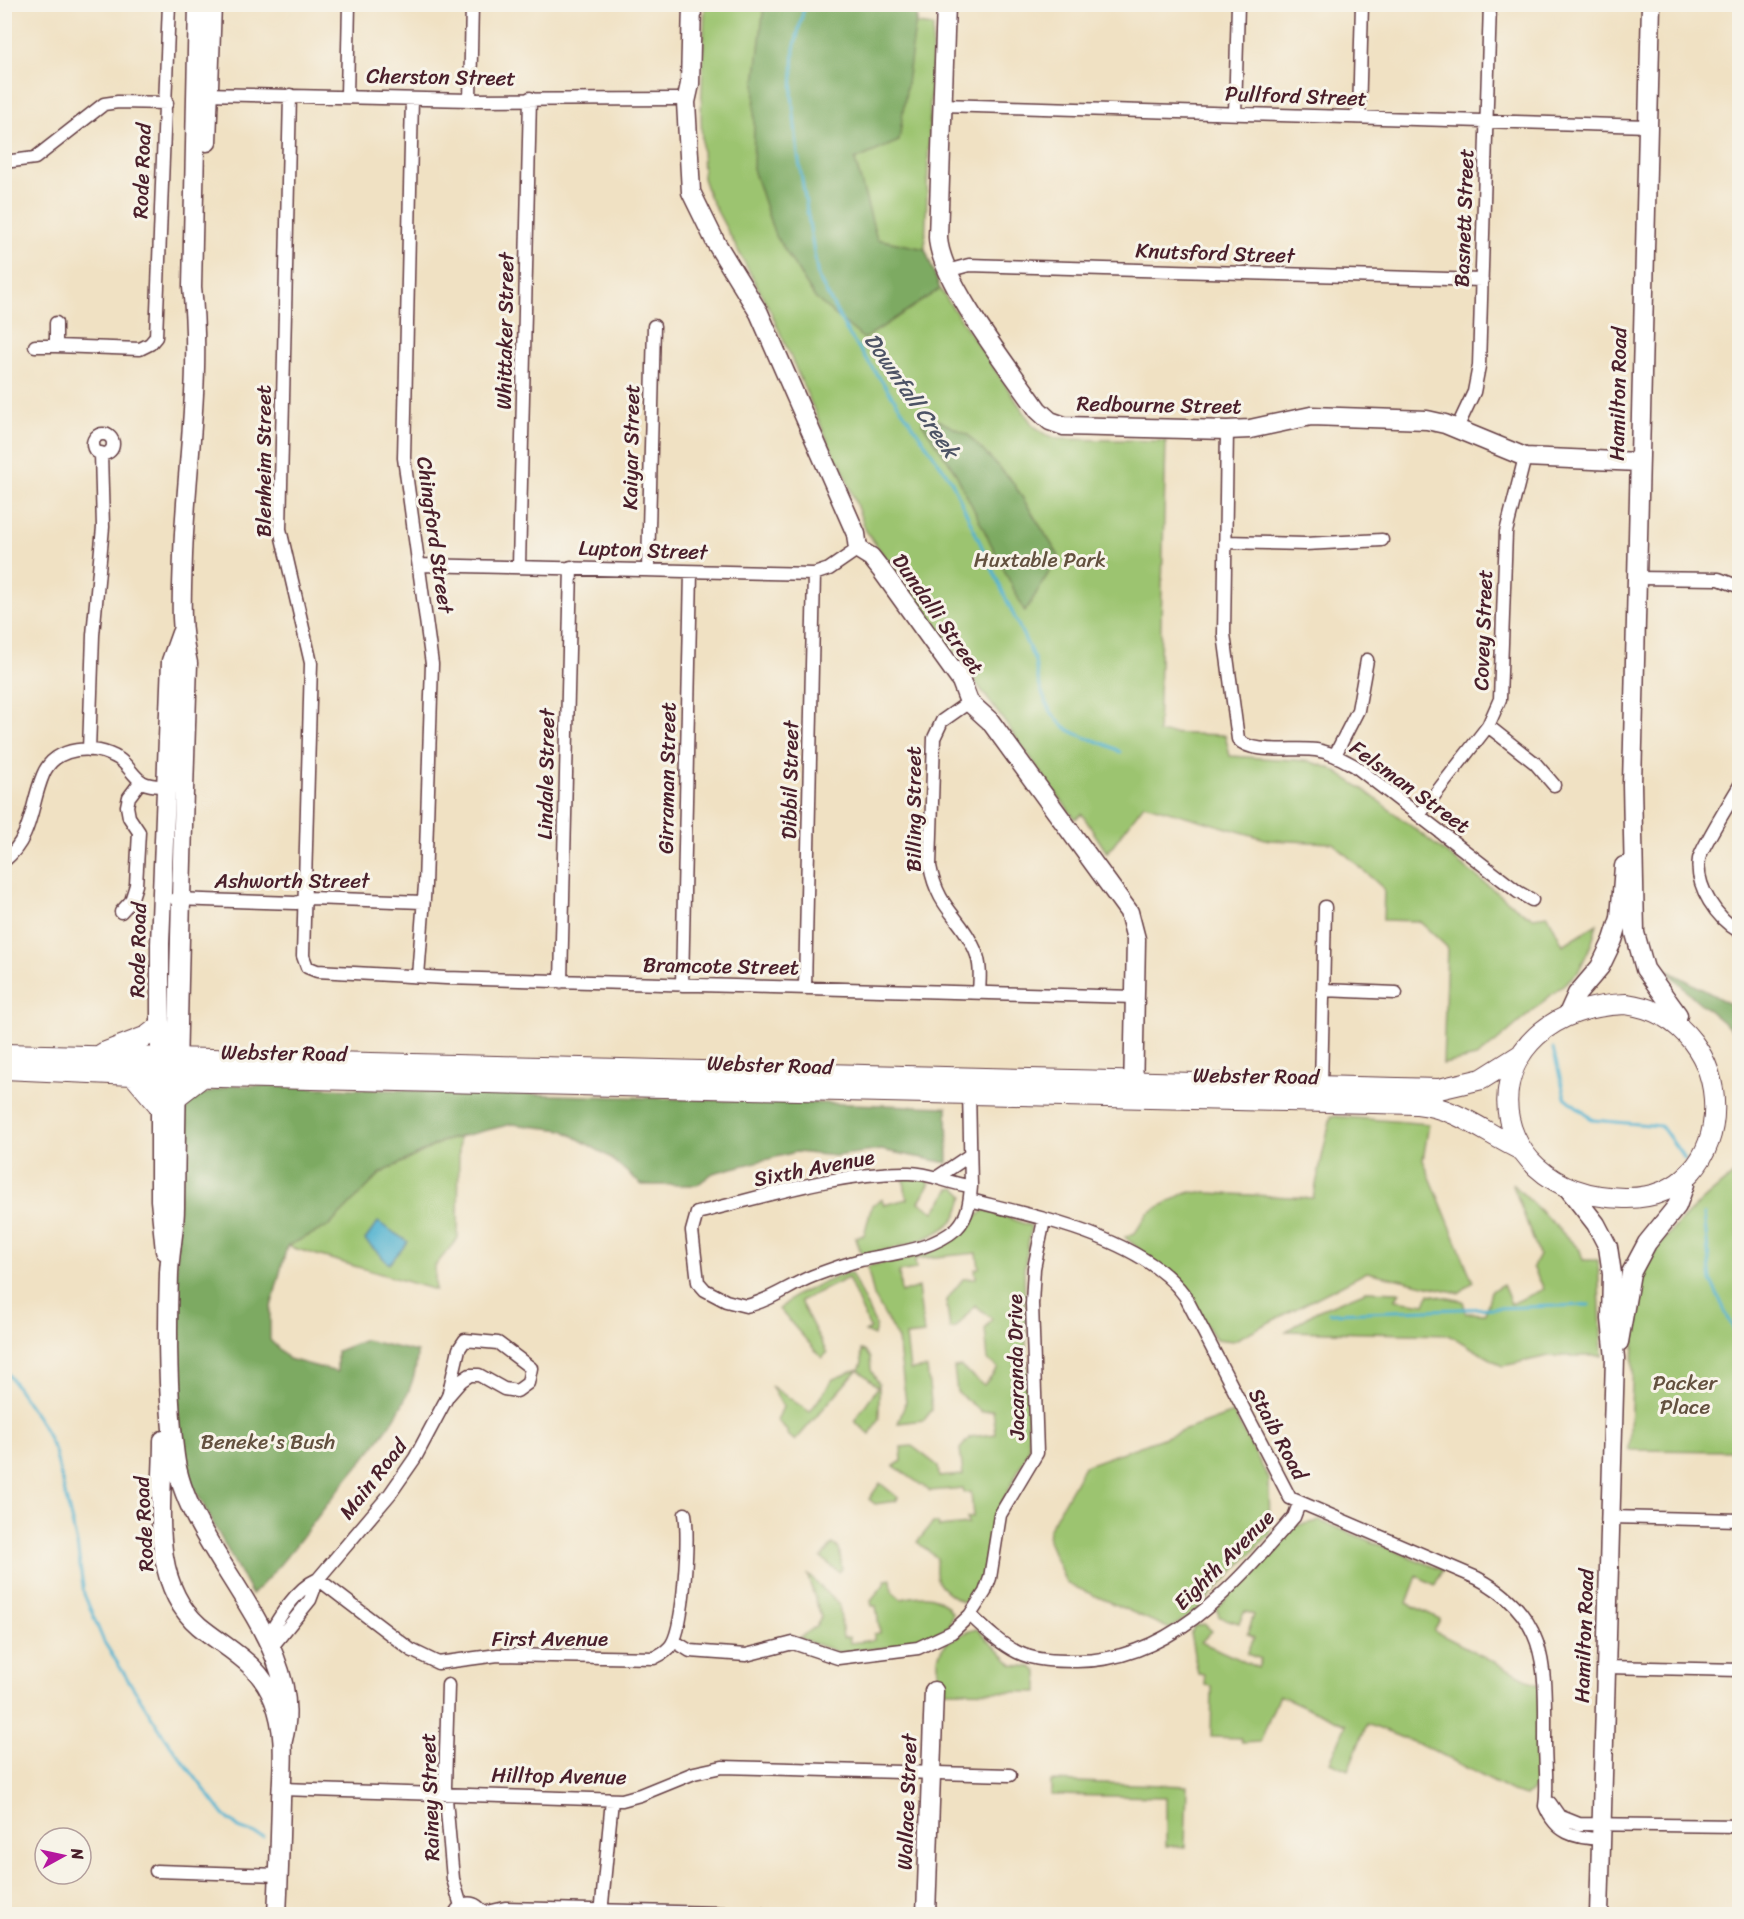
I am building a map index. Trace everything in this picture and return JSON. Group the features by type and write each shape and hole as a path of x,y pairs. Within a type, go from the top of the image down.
{"main road":[{"name":"Rode Road","path":"198,4 202,94"},
{"name":"Rode Road","path":"212,4 202,94 192,287 196,321 194,414 186,502 181,632 171,661 175,787 168,1103 160,1200 169,1271 168,1406 175,1460 188,1502 252,1616 283,1679 287,1719 283,1740 277,1914"},
{"path":"692,4 690,84 686,99 689,174 695,202 765,326 856,534 858,549"},
{"name":"Redbourne Street","path":"946,4 938,237 940,252 947,271 960,294 1038,410 1050,421 1078,427 1227,430 1250,429 1311,416 1427,420 1457,428 1525,457 1639,462"},
{"name":"Hamilton Road","path":"1651,4 1632,784 1636,943 1650,979 1678,1016"},
{"name":"Dundalli Street","path":"858,549 871,557 882,571 961,681 969,702 990,721 1129,912 1136,939 1133,1089"},
{"name":"Hamilton Road","path":"1568,1014 1577,994 1600,967 1617,929 1632,784"},
{"name":"Rode Road","path":"168,1067 160,1026 171,899"},
{"path":"1718,1048 1702,1032 1678,1016 1657,1008 1626,1004 1595,1006 1568,1014 1540,1032 1520,1055 1507,1083 1506,1102 1513,1133 1523,1150 1551,1179 1567,1187 1596,1196 1625,1198 1665,1193 1685,1184 1711,1165 1728,1143"},
{"path":"98,1056 147,1036 160,1026"},
{"name":"Webster Road","path":"4,1054 98,1056 205,1075 1133,1089 1450,1088 1482,1079 1520,1055"},
{"name":"Webster Road","path":"4,1069 133,1075 168,1067 969,1086"},
{"path":"133,1075 168,1103 205,1075"},
{"name":"Webster Road","path":"1133,1089 1430,1106 1457,1113 1495,1138 1523,1150"},
{"name":"Hamilton Road","path":"1615,1358 1631,1273 1647,1243 1677,1206 1685,1184"},
{"name":"Hamilton Road","path":"1567,1187 1596,1224 1608,1247 1612,1274 1611,1319 1615,1358 1599,1914"},
{"name":"Rode Road","path":"168,1406 163,1438 163,1544 166,1570 178,1603 199,1625 257,1671 268,1686 276,1707 283,1740"},
{"path":"223,1643 247,1652 267,1646 276,1707"},
{"name":"Wallace Street","path":"926,1914 934,1691"}],"street":[{"name":"Rode Road","path":"56,346 140,349 155,339 158,328 170,4"},
{"path":"347,95 350,4"},
{"path":"470,100 472,4"},
{"path":"1235,114 1238,4"},
{"path":"1359,117 1362,4"},
{"name":"Basnett Street","path":"1457,428 1478,377 1490,4"},
{"name":"Cherston Street","path":"202,94 347,95 470,100 686,99"},
{"name":"Blenheim Street","path":"290,95 280,529 311,663 303,900 303,956 307,967"},
{"name":"Whittaker Street","path":"519,566 530,98"},
{"name":"Chingford Street","path":"412,99 404,450 432,672 418,976"},
{"path":"4,162 27,160 41,155 104,104 167,102"},
{"name":"Pullford Street","path":"942,105 1648,126"},
{"name":"Knutsford Street","path":"947,271 969,265 1482,280"},
{"path":"35,346 56,346 56,323"},
{"name":"Kaiyar Street","path":"648,570 654,326"},
{"name":"Felsman Street","path":"1227,430 1224,634 1238,739 1252,747 1309,749 1335,755 1354,766 1518,892 1532,900"},
{"path":"89,750 93,635 103,527 101,453"},
{"name":"Covey Street","path":"1419,815 1488,726 1497,709 1502,690 1506,532 1525,457"},
{"path":"1225,542 1305,544 1382,540"},
{"name":"Lupton Street","path":"419,565 814,574 829,569 858,549"},
{"name":"Lindale Street","path":"561,982 571,567"},
{"name":"Girraman Street","path":"682,985 691,572"},
{"name":"Dibbil Street","path":"805,988 814,574"},
{"path":"1637,578 1719,579 1740,587"},
{"path":"1335,755 1359,710 1367,660"},
{"name":"Billing Street","path":"969,702 942,721 934,738 930,866 934,886 943,904 975,949 979,965 979,992"},
{"path":"1488,726 1535,763 1554,785"},
{"path":"4,861 27,832 46,769 62,754 89,750 113,756 141,781 175,787"},
{"path":"121,912 131,901 136,885 139,832 129,817 127,806 129,797 141,781"},
{"path":"1739,789 1699,858 1704,896 1731,927 1740,932"},
{"name":"Ashworth Street","path":"171,899 296,903 303,900 423,902"},
{"path":"1321,1087 1325,907"},
{"name":"Bramcote Street","path":"307,967 317,971 561,982 1135,997"},
{"path":"1323,990 1396,993"},
{"path":"969,1086 970,1200"},
{"path":"939,1176 970,1155"},
{"name":"Sixth Avenue","path":"970,1200 965,1218 956,1229 933,1242 904,1253 864,1260 811,1277 756,1304 746,1306 726,1300 701,1287 698,1282 692,1231 697,1213 826,1182 871,1174 912,1173 939,1176 952,1184 971,1186"},
{"name":"Staib Road","path":"970,1200 1044,1220 1136,1252 1178,1286 1290,1498 1299,1504 1477,1578 1492,1587 1518,1610 1532,1629 1544,1661 1545,1806 1559,1828 1575,1837 1602,1831 1740,1826"},
{"name":"Jacaranda Drive","path":"674,1641 690,1651 746,1654 793,1643 838,1658 918,1648 952,1632 970,1615 985,1592 990,1578 1000,1515 1037,1453 1032,1304 1034,1268 1044,1220"},
{"name":"Main Road","path":"267,1646 310,1600 318,1580 390,1494 415,1458 448,1396 461,1381 473,1374 486,1376 504,1389 519,1390 530,1380 531,1368 498,1342 465,1340 459,1349 448,1396"},
{"name":"Eighth Avenue","path":"970,1615 996,1639 1015,1651 1044,1660 1084,1661 1143,1649 1175,1633 1205,1611 1287,1525 1294,1517 1299,1504"},
{"path":"674,1641 688,1549 685,1514"},
{"path":"1610,1516 1740,1520"},
{"name":"Main Road","path":"267,1646 282,1614 305,1586 318,1580"},
{"name":"First Avenue","path":"318,1580 419,1656 438,1663 498,1655 641,1659 662,1653 674,1641"},
{"path":"252,1616 268,1618 282,1614"},
{"path":"1606,1667 1740,1670"},
{"name":"Rainey Street","path":"448,1685 446,1793 453,1879 458,1910"},
{"name":"Hilltop Avenue","path":"281,1789 612,1800 634,1798 694,1773 722,1767 1010,1774"},
{"path":"601,1913 612,1800"},
{"path":"156,1872 279,1875"},
{"path":"458,1910 473,1904 483,1914 505,1908 601,1913 761,1914"}],"green space":[{"name":"Huxtable Park","path":"705,5 918,5 917,24 933,26 925,249 940,289 1032,424 1043,433 1058,439 1166,441 1158,733 1225,735 1230,756 1308,761 1330,768 1363,789 1525,914 1533,917 1548,915 1563,945 1597,924 1591,945 1578,972 1495,1043 1476,1057 1443,1064 1447,947 1419,921 1383,920 1384,889 1333,843 1269,840 1144,804 1107,853 1082,814 1075,819 866,531 840,461 837,462 771,312 709,196 703,178 701,115"},
{"path":"764,5 918,5 899,141 855,160 877,239 925,249 940,289 864,339 815,298 774,233 753,169 755,83"},
{"path":"929,416 967,434 1012,481 1059,556 1025,612 954,470 922,423"},
{"path":"1667,970 1739,1009 1739,1036 1693,997"},
{"name":"Beneke's Bush","path":"232,1085 947,1107 948,1163 881,1150 835,1156 796,1152 713,1173 697,1185 642,1185 608,1156 563,1130 512,1124 443,1141 381,1173 329,1226 287,1246 270,1311 270,1340 289,1359 337,1372 337,1351 365,1340 417,1352 415,1371 409,1390 390,1425 287,1556 252,1595 185,1471 173,1388 181,1117 195,1097"},
{"path":"1331,1116 1429,1124 1423,1160 1473,1282 1459,1293 1367,1272 1233,1341 1216,1339 1179,1284 1125,1237 1135,1233 1148,1213 1187,1192 1313,1198"},
{"path":"459,1137 458,1238 435,1266 435,1290 287,1246 329,1226 381,1173 442,1142"},
{"name":"Packer Place","path":"1739,1170 1739,1451 1629,1450 1636,1299 1642,1279 1662,1242 1676,1226"},
{"path":"903,1177 923,1177 930,1183 919,1202 934,1212 950,1189 956,1188 964,1196 956,1216 947,1226 925,1238 899,1247 862,1255 855,1237 864,1235 872,1205 882,1199 884,1205 907,1199"},
{"path":"1512,1183 1580,1250 1583,1260 1598,1260 1602,1356 1549,1356 1503,1366 1449,1335 1286,1331 1317,1311 1366,1291 1400,1292 1395,1300 1425,1304 1429,1294 1463,1301 1466,1313 1485,1314 1491,1291 1503,1284 1511,1304 1544,1289 1533,1267 1539,1255"},
{"path":"985,1210 1031,1226 1024,1270 1029,1449 991,1525 987,1565 973,1598 962,1602 940,1584 936,1574 937,1558 917,1542 933,1523 938,1523 939,1527 968,1524 967,1518 973,1517 971,1492 964,1493 963,1488 930,1491 894,1466 902,1461 901,1447 912,1446 938,1466 939,1477 963,1475 960,1449 970,1437 996,1434 993,1410 982,1412 957,1392 954,1368 961,1367 984,1385 998,1368 988,1360 985,1329 992,1319 975,1305 956,1328 950,1329 946,1300 963,1279 976,1278 975,1269 979,1268 977,1253 915,1259 916,1269 899,1272 901,1293 918,1287 924,1334 906,1336 910,1370 927,1368 932,1410 924,1420 898,1423 906,1402 898,1340 874,1296 867,1266 903,1260 938,1248"},
{"path":"846,1273 851,1273 876,1326 874,1336 865,1332 870,1329 848,1278 800,1301 827,1353 822,1358 779,1309 796,1295"},
{"path":"861,1350 865,1351 870,1358 871,1370 879,1384 879,1418 870,1434 854,1421 878,1387 859,1370 862,1363"},
{"path":"858,1369 795,1441 787,1434 787,1430 777,1420 783,1407 771,1386 810,1412 833,1379"},
{"path":"1233,1413 1269,1479 1270,1534 1197,1610 1170,1629 1066,1583 1048,1541 1049,1529 1084,1466"},
{"path":"880,1483 898,1498 896,1501 875,1504 869,1499"},
{"path":"1320,1521 1442,1570 1435,1585 1417,1576 1407,1603 1440,1619 1434,1631 1539,1685 1538,1785 1526,1796 1512,1792 1433,1750 1367,1724 1348,1770 1330,1762 1346,1725 1279,1695 1260,1742 1242,1743 1241,1738 1211,1737 1212,1686 1205,1685 1204,1675 1198,1674 1190,1634 1195,1626 1204,1624 1212,1631 1201,1642 1258,1668 1261,1659 1247,1654 1254,1638 1247,1634 1254,1615 1245,1611 1239,1623 1219,1617 1217,1609 1293,1526"},
{"path":"833,1544 839,1548 842,1569 839,1572 821,1558"},
{"path":"807,1574 839,1604 843,1638 849,1637 850,1643 874,1640 874,1634 880,1633 876,1606 872,1606 871,1600 886,1582 885,1580 891,1579 892,1591 901,1599 930,1596 941,1601 952,1613 949,1626 913,1645 838,1652 799,1638 815,1627 821,1617"},
{"path":"977,1629 1013,1665 1031,1667 1038,1672 1038,1692 942,1691 938,1669 941,1650 951,1640"},
{"path":"1051,1781 1187,1786 1185,1847 1166,1846 1166,1797 1051,1795"}],"water":[{"path":"378,1222 408,1242 389,1264 365,1240"}],"waterway":[{"name":"Downfall Creek","path":"805,4 794,49 792,95 798,155 818,277 848,333 951,480 1035,661 1042,693 1052,713 1067,729 1120,752"},
{"name":"Downfall Creek","path":"1553,1049 1565,1097 1593,1120 1661,1126 1685,1159"},
{"name":"Downfall Creek","path":"1704,1214 1711,1281 1740,1343"},
{"path":"1329,1313 1589,1305"},
{"path":"4,1368 43,1426 55,1452 77,1544 84,1594 104,1642 166,1739 224,1815 239,1828 263,1837"}]}
